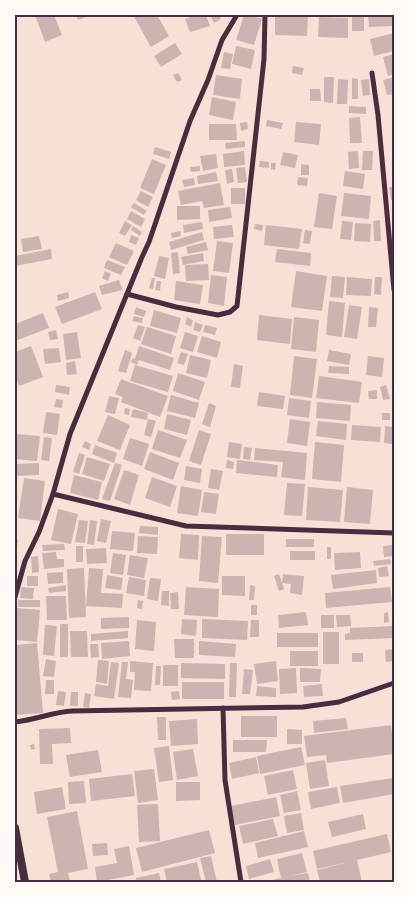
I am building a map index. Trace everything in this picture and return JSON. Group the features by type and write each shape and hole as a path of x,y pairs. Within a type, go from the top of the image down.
{"street":[{"path":"15,597 25,561 39,532 52,494 70,434 149,242 190,121 208,80 222,40 237,15"},
{"path":"127,294 218,316 230,312 237,306 264,59 265,15"},
{"path":"372,73 379,125 394,290"},
{"path":"52,494 186,526 394,533"},
{"path":"15,722 62,712 303,706 339,702 394,683"},
{"path":"223,708 225,780 241,882"},
{"path":"15,828 26,882"}],"building":[{"path":"35,15 54,15 62,35 45,42"},
{"path":"76,15 92,15 78,20"},
{"path":"133,15 157,15 169,36 151,47"},
{"path":"197,15 206,15 210,26 190,32 185,19"},
{"path":"210,15 219,15 221,19 214,23"},
{"path":"244,15 262,19 254,45 236,40"},
{"path":"275,15 308,15 307,36 275,35"},
{"path":"352,15 364,15 364,31 352,31"},
{"path":"368,15 394,15 394,26 369,27"},
{"path":"319,17 348,18 348,38 318,37"},
{"path":"394,33 394,51 374,56 370,39"},
{"path":"175,43 182,54 161,67 154,56"},
{"path":"236,46 255,50 251,69 232,64"},
{"path":"224,52 233,54 230,69 221,68"},
{"path":"394,54 394,74 388,76 383,57"},
{"path":"293,66 304,68 302,75 292,73"},
{"path":"178,73 182,80 177,82 173,75"},
{"path":"216,75 242,79 240,99 213,95"},
{"path":"324,77 334,77 333,103 324,102"},
{"path":"394,77 394,94 387,95 383,80"},
{"path":"352,78 358,79 358,99 352,99"},
{"path":"338,79 348,80 347,104 337,104"},
{"path":"369,79 370,95 363,96 361,80"},
{"path":"310,89 320,89 321,101 310,101"},
{"path":"212,97 236,102 233,120 209,115"},
{"path":"349,106 366,107 366,114 349,113"},
{"path":"360,117 362,143 350,143 349,118"},
{"path":"267,120 283,123 281,129 266,126"},
{"path":"247,122 248,129 241,131 240,123"},
{"path":"296,122 321,124 319,145 294,142"},
{"path":"209,124 236,124 237,140 209,140"},
{"path":"245,141 245,147 226,149 225,143"},
{"path":"155,147 171,152 169,159 153,154"},
{"path":"244,151 245,165 224,167 223,154"},
{"path":"358,151 359,168 349,169 348,152"},
{"path":"363,151 373,151 372,170 362,170"},
{"path":"283,152 298,155 295,168 280,165"},
{"path":"216,154 218,168 203,171 200,156"},
{"path":"152,159 166,165 154,194 140,188"},
{"path":"260,161 269,162 269,168 259,167"},
{"path":"271,163 276,163 275,170 271,169"},
{"path":"301,164 309,165 309,175 301,175"},
{"path":"200,166 200,171 191,172 190,167"},
{"path":"245,167 247,182 238,183 236,168"},
{"path":"232,169 234,182 227,184 225,170"},
{"path":"345,171 365,174 363,189 343,186"},
{"path":"216,172 218,181 198,184 197,176"},
{"path":"298,177 308,178 307,186 297,185"},
{"path":"194,178 195,185 184,187 182,180"},
{"path":"220,183 224,205 204,208 202,201 181,205 178,191"},
{"path":"389,187 394,187 394,200 391,200"},
{"path":"231,188 245,188 245,204 231,204"},
{"path":"141,191 153,197 148,207 136,200"},
{"path":"319,193 337,196 332,229 314,227"},
{"path":"344,193 371,196 369,219 341,216"},
{"path":"134,203 147,211 144,215 131,207"},
{"path":"177,206 200,206 200,219 177,220"},
{"path":"230,207 232,218 209,222 208,210"},
{"path":"131,211 145,219 141,227 127,219"},
{"path":"380,220 381,241 374,241 373,221"},
{"path":"125,221 132,225 125,236 119,233"},
{"path":"342,221 353,222 351,240 340,239"},
{"path":"202,222 203,229 184,233 183,225"},
{"path":"355,223 371,224 370,242 354,241"},
{"path":"255,224 263,225 262,231 254,229"},
{"path":"232,225 234,237 214,239 213,227"},
{"path":"266,225 302,229 299,249 264,245"},
{"path":"133,226 142,232 140,236 131,230"},
{"path":"305,230 312,231 310,244 303,243"},
{"path":"180,231 181,236 172,238 171,233"},
{"path":"202,232 204,240 171,250 169,242"},
{"path":"131,235 139,238 136,245 129,242"},
{"path":"39,236 42,249 23,252 21,239"},
{"path":"217,241 233,243 229,273 213,271"},
{"path":"206,242 208,250 188,254 186,247"},
{"path":"116,243 134,251 127,265 109,257"},
{"path":"51,249 52,259 15,266 15,256"},
{"path":"277,249 311,253 310,266 275,262"},
{"path":"178,252 180,273 173,274 171,253"},
{"path":"203,253 204,261 183,265 181,257"},
{"path":"159,256 169,258 165,279 154,276"},
{"path":"107,260 125,267 121,275 104,268"},
{"path":"208,264 209,280 186,281 185,265"},
{"path":"105,271 111,274 108,281 102,278"},
{"path":"296,271 327,276 322,311 291,307"},
{"path":"211,275 227,277 224,306 208,303"},
{"path":"332,276 345,277 343,298 330,297"},
{"path":"347,277 372,279 371,296 346,295"},
{"path":"375,277 382,277 381,295 374,294"},
{"path":"152,278 155,278 153,289 149,288"},
{"path":"119,280 123,290 102,295 99,286"},
{"path":"157,281 161,281 160,291 155,290"},
{"path":"176,281 203,285 200,304 174,300"},
{"path":"68,292 69,298 58,301 57,295"},
{"path":"95,292 102,309 62,324 55,307"},
{"path":"329,301 345,303 342,337 326,335"},
{"path":"349,305 362,307 357,339 344,337"},
{"path":"136,307 146,311 144,317 134,314"},
{"path":"369,307 378,308 376,327 368,327"},
{"path":"154,310 181,318 177,333 150,326"},
{"path":"43,313 49,328 15,341 15,324"},
{"path":"259,315 292,319 290,344 257,340"},
{"path":"134,316 143,318 142,323 132,321"},
{"path":"187,317 193,320 191,327 185,324"},
{"path":"294,317 319,320 316,352 291,349"},
{"path":"195,322 203,325 200,332 193,330"},
{"path":"138,325 145,327 140,341 133,338"},
{"path":"205,325 217,328 215,335 203,332"},
{"path":"147,327 176,336 171,354 141,344"},
{"path":"56,330 58,339 50,340 48,332"},
{"path":"77,332 81,358 66,360 63,334"},
{"path":"185,332 198,336 193,352 180,348"},
{"path":"202,336 221,342 217,358 197,352"},
{"path":"31,346 43,377 19,386 15,375 15,352"},
{"path":"139,346 174,358 170,370 139,360 137,365 131,362 133,358 135,359"},
{"path":"59,348 61,362 45,364 43,349"},
{"path":"125,350 132,353 126,373 118,371"},
{"path":"329,350 351,354 349,365 327,361"},
{"path":"181,352 188,354 184,365 177,363"},
{"path":"190,355 211,360 207,378 186,373"},
{"path":"294,356 317,359 312,398 290,395"},
{"path":"368,356 384,358 382,377 366,375"},
{"path":"75,361 77,374 67,375 66,363"},
{"path":"234,364 243,366 240,388 231,387"},
{"path":"135,365 173,376 168,392 130,381"},
{"path":"329,366 349,367 349,374 328,373"},
{"path":"178,373 205,382 199,400 173,391"},
{"path":"319,376 362,382 359,403 316,398"},
{"path":"121,379 168,396 160,417 121,402 123,397 115,394"},
{"path":"56,385 70,387 69,395 55,392"},
{"path":"386,385 390,399 383,400 380,387"},
{"path":"377,390 377,399 369,399 368,391"},
{"path":"259,392 285,396 283,409 257,406"},
{"path":"171,395 199,403 195,418 167,411"},
{"path":"109,396 119,398 115,414 105,412"},
{"path":"289,398 311,401 309,418 287,415"},
{"path":"56,399 63,400 62,408 54,407"},
{"path":"317,402 351,405 350,421 316,418"},
{"path":"209,403 216,406 210,427 202,424"},
{"path":"125,408 130,409 129,415 124,414"},
{"path":"133,409 148,413 147,420 131,417"},
{"path":"46,412 60,414 57,435 43,433"},
{"path":"382,413 390,413 390,420 382,420"},
{"path":"167,414 191,420 187,435 164,429"},
{"path":"108,415 130,425 120,450 97,441"},
{"path":"148,419 156,421 151,437 144,435"},
{"path":"290,419 310,422 307,446 287,443"},
{"path":"318,421 347,424 346,440 316,436"},
{"path":"352,425 381,427 380,442 351,440"},
{"path":"385,426 393,427 392,444 384,443"},
{"path":"158,430 187,440 180,458 152,449"},
{"path":"199,430 211,434 201,465 189,461"},
{"path":"15,434 40,436 37,461 15,459"},
{"path":"44,437 52,438 49,461 41,460"},
{"path":"130,438 149,444 142,466 123,459"},
{"path":"85,441 91,444 89,450 82,447"},
{"path":"229,442 242,444 240,459 227,457"},
{"path":"315,442 344,445 341,482 312,479"},
{"path":"95,445 117,453 114,463 92,454"},
{"path":"244,447 252,448 250,460 243,459"},
{"path":"255,448 307,453 305,480 281,477 283,462 254,460"},
{"path":"150,452 179,463 173,480 144,469"},
{"path":"79,453 85,455 79,474 73,472"},
{"path":"87,457 110,464 104,481 82,474"},
{"path":"227,460 234,462 233,469 226,468"},
{"path":"237,460 278,465 277,477 236,473"},
{"path":"39,463 39,475 15,476 15,464"},
{"path":"115,463 122,465 110,501 102,499"},
{"path":"186,466 202,469 200,483 184,480"},
{"path":"211,469 223,471 219,490 208,488"},
{"path":"124,470 139,475 130,505 114,499"},
{"path":"74,475 102,482 98,500 70,493"},
{"path":"152,477 177,486 170,507 145,498"},
{"path":"24,478 45,481 40,521 18,518"},
{"path":"15,479 17,479 17,492 15,492"},
{"path":"287,483 305,484 302,516 284,515"},
{"path":"181,486 202,490 198,516 177,513"},
{"path":"308,487 343,490 340,522 306,520"},
{"path":"347,487 373,490 370,524 344,522"},
{"path":"204,492 219,494 216,514 201,512"},
{"path":"58,509 78,514 71,544 51,540"},
{"path":"101,519 111,521 106,543 97,541"},
{"path":"79,520 88,521 85,543 75,542"},
{"path":"90,520 97,521 94,545 87,544"},
{"path":"140,526 158,527 158,535 139,533"},
{"path":"112,531 135,533 133,551 110,549"},
{"path":"181,534 199,535 198,560 179,558"},
{"path":"226,534 264,534 264,555 226,555"},
{"path":"138,536 158,537 157,554 137,553"},
{"path":"202,536 222,537 218,583 199,581"},
{"path":"15,539 18,540 16,554 15,554"},
{"path":"286,539 314,539 314,547 286,547"},
{"path":"64,544 65,550 43,551 42,545"},
{"path":"394,545 394,556 384,557 383,546"},
{"path":"76,546 83,546 83,562 76,562"},
{"path":"327,547 331,547 331,559 327,559"},
{"path":"106,548 107,563 87,564 86,549"},
{"path":"290,551 315,551 315,560 290,560"},
{"path":"56,552 57,559 64,559 64,567 44,569 42,553"},
{"path":"360,552 361,568 335,570 334,553"},
{"path":"113,553 126,555 123,575 110,573"},
{"path":"130,555 148,558 144,578 127,575"},
{"path":"38,556 39,572 32,573 31,557"},
{"path":"390,559 391,564 374,566 373,561"},
{"path":"387,566 389,576 379,577 378,568"},
{"path":"84,568 86,617 69,618 67,569"},
{"path":"89,568 103,569 101,593 123,594 122,608 86,606"},
{"path":"376,570 377,583 333,589 331,575"},
{"path":"63,572 63,583 48,584 47,573"},
{"path":"279,574 284,589 279,591 274,576"},
{"path":"283,574 304,576 302,595 290,593 291,584 282,583"},
{"path":"107,575 123,578 121,590 105,588"},
{"path":"27,576 38,576 38,586 27,586"},
{"path":"222,576 245,576 245,596 222,595"},
{"path":"129,577 146,580 144,596 126,593"},
{"path":"150,578 161,579 158,601 147,599"},
{"path":"66,585 66,591 49,593 48,588"},
{"path":"250,585 255,586 254,600 249,600"},
{"path":"21,587 34,588 33,599 20,598"},
{"path":"186,587 219,589 218,617 184,615"},
{"path":"390,587 392,602 326,608 325,593"},
{"path":"162,591 169,591 169,606 161,605"},
{"path":"178,592 179,609 171,609 170,593"},
{"path":"46,596 66,596 67,620 47,620"},
{"path":"18,600 40,600 40,607 18,607"},
{"path":"138,600 143,601 142,609 137,608"},
{"path":"251,605 257,605 257,615 251,615"},
{"path":"16,608 40,610 37,642 15,640"},
{"path":"306,612 308,625 279,628 278,615"},
{"path":"388,612 389,622 384,623 384,613"},
{"path":"321,615 334,615 334,628 321,628"},
{"path":"336,615 350,615 351,626 337,627"},
{"path":"129,617 129,628 101,629 101,618"},
{"path":"182,619 197,620 196,636 181,634"},
{"path":"202,619 248,621 247,640 202,638"},
{"path":"137,620 156,622 154,651 135,649"},
{"path":"251,620 259,620 259,637 250,637"},
{"path":"60,624 68,624 68,657 60,657"},
{"path":"45,625 57,626 54,656 43,655"},
{"path":"394,626 394,638 345,640 345,634 350,633 350,628"},
{"path":"70,631 87,631 88,657 71,657"},
{"path":"128,631 128,638 91,641 91,634"},
{"path":"323,632 339,632 339,664 323,664"},
{"path":"277,633 318,633 318,647 277,647"},
{"path":"174,639 194,639 194,658 175,658"},
{"path":"129,641 130,656 102,659 101,643"},
{"path":"199,641 236,644 235,657 199,655"},
{"path":"37,643 43,713 15,715 15,645"},
{"path":"90,644 98,644 99,657 91,658"},
{"path":"394,649 394,661 386,662 385,650"},
{"path":"290,651 318,651 318,666 290,666"},
{"path":"352,653 363,653 363,662 352,662"},
{"path":"46,659 56,661 54,677 43,676"},
{"path":"98,660 109,661 107,684 96,682"},
{"path":"130,661 153,663 151,691 134,690 135,672 130,672"},
{"path":"276,661 278,681 257,684 254,664"},
{"path":"111,662 119,663 114,699 94,696 96,684 108,686"},
{"path":"122,662 128,662 126,679 133,680 131,698 118,697"},
{"path":"181,663 225,664 225,679 181,678"},
{"path":"230,663 237,663 236,697 229,697"},
{"path":"163,665 178,665 178,686 163,686"},
{"path":"156,666 161,666 160,685 155,685"},
{"path":"296,668 297,693 280,694 279,669"},
{"path":"300,668 321,669 320,682 300,682"},
{"path":"244,669 253,670 250,694 242,694"},
{"path":"46,680 54,680 54,694 45,694"},
{"path":"182,682 224,682 224,699 182,699"},
{"path":"322,684 323,696 304,697 303,686"},
{"path":"257,686 276,688 276,697 256,696"},
{"path":"58,691 66,692 64,706 56,705"},
{"path":"179,691 180,699 172,700 171,692"},
{"path":"71,692 78,692 78,706 70,706"},
{"path":"85,693 91,694 89,708 83,707"},
{"path":"241,716 277,716 277,737 241,737"},
{"path":"157,717 166,717 166,740 158,740"},
{"path":"346,718 348,729 314,733 313,721"},
{"path":"197,719 198,744 171,746 169,721"},
{"path":"391,725 394,754 327,763 326,755 307,757 304,736"},
{"path":"70,728 71,743 52,744 53,764 40,764 39,729"},
{"path":"287,729 302,730 302,744 287,744"},
{"path":"233,740 267,740 266,752 233,752"},
{"path":"34,744 35,749 31,750 30,745"},
{"path":"169,746 173,780 159,782 154,748"},
{"path":"301,747 305,765 260,774 257,756"},
{"path":"193,749 198,776 177,780 173,752"},
{"path":"98,750 102,772 70,777 66,755"},
{"path":"256,757 259,773 232,779 229,763"},
{"path":"325,760 329,786 310,789 306,763"},
{"path":"154,769 158,800 138,803 134,771"},
{"path":"293,770 297,789 268,795 264,776"},
{"path":"132,774 135,796 91,801 89,779"},
{"path":"393,778 394,794 343,803 340,786"},
{"path":"84,781 86,803 69,804 68,782"},
{"path":"176,782 200,782 200,800 176,801"},
{"path":"62,787 66,809 37,814 34,792"},
{"path":"337,787 340,803 311,809 308,792"},
{"path":"297,791 301,810 284,813 280,795"},
{"path":"276,797 280,816 235,825 231,806"},
{"path":"158,804 160,841 139,842 137,805"},
{"path":"77,811 88,869 68,873 70,881 51,882 49,874 58,872 47,817"},
{"path":"301,813 304,830 287,833 284,816"},
{"path":"363,814 366,829 332,837 328,822"},
{"path":"273,819 278,836 243,844 239,826"},
{"path":"209,830 215,853 142,872 136,848"},
{"path":"304,831 308,847 258,858 255,843"},
{"path":"387,834 391,852 357,860 362,882 320,882 317,870 349,862 317,869 313,851"},
{"path":"107,843 108,855 93,856 92,844"},
{"path":"129,846 134,875 97,882 95,867 117,863 114,849"},
{"path":"302,853 307,872 290,876 308,873 310,882 274,882 273,880 281,878 277,859"},
{"path":"211,856 217,882 206,882 200,858"},
{"path":"270,859 274,872 249,879 246,866"},
{"path":"197,862 201,880 167,882 164,869"},
{"path":"159,873 161,882 136,882 136,878"}]}
